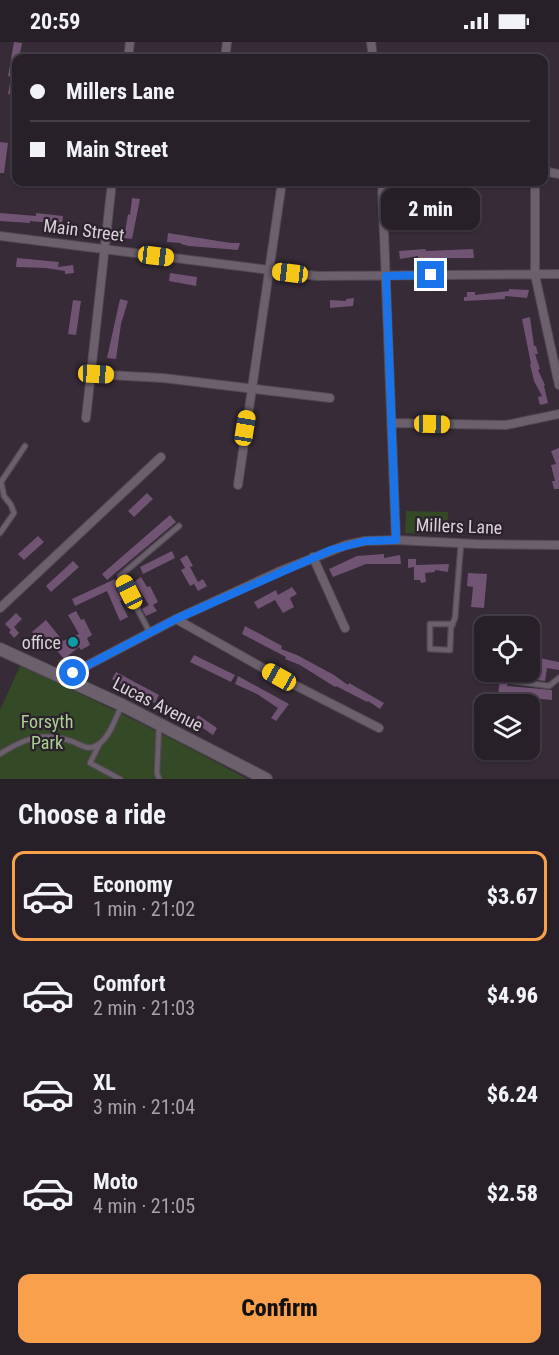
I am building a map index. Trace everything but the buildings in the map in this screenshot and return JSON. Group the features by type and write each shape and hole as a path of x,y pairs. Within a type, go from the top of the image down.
{"street":[{"path":"86,418 112,186"},
{"path":"238,485 281,186"},
{"path":"382,186 396,540"},
{"path":"535,186 535,274 559,385"},
{"name":"Main Street","path":"0,236 324,276 559,274"},
{"path":"90,374 163,378 330,398"},
{"path":"392,423 506,425 559,414"},
{"path":"0,608 161,457"},
{"name":"Millers Lane","path":"65,677 176,619 338,548 365,541 396,540 559,544"},
{"path":"313,557 345,628"},
{"path":"176,619 279,677 379,728"},
{"name":"Lucas Avenue","path":"0,649 65,677 266,779"}],"lane":[{"path":"0,533 14,513 4,496 2,482 25,446"},
{"path":"150,633 120,576 179,526"},
{"path":"453,624 430,624 430,649 450,650 455,618 461,543"},
{"path":"521,682 549,686 559,678"},
{"path":"120,779 93,767 90,763 122,705"},
{"path":"159,724 157,773 159,779"},
{"path":"0,754 18,743 38,736 69,740 88,748 99,744"}],"green space":[{"path":"406,511 448,512 447,534 405,533"},
{"name":"Forsyth Park","path":"20,666 135,720 247,779 0,779 0,710"}],"place":[{"name":"office","path":"73,642"}],"route":[{"path":"73,673 176,619 331,550 365,541 396,540 386,276 431,275"}]}
